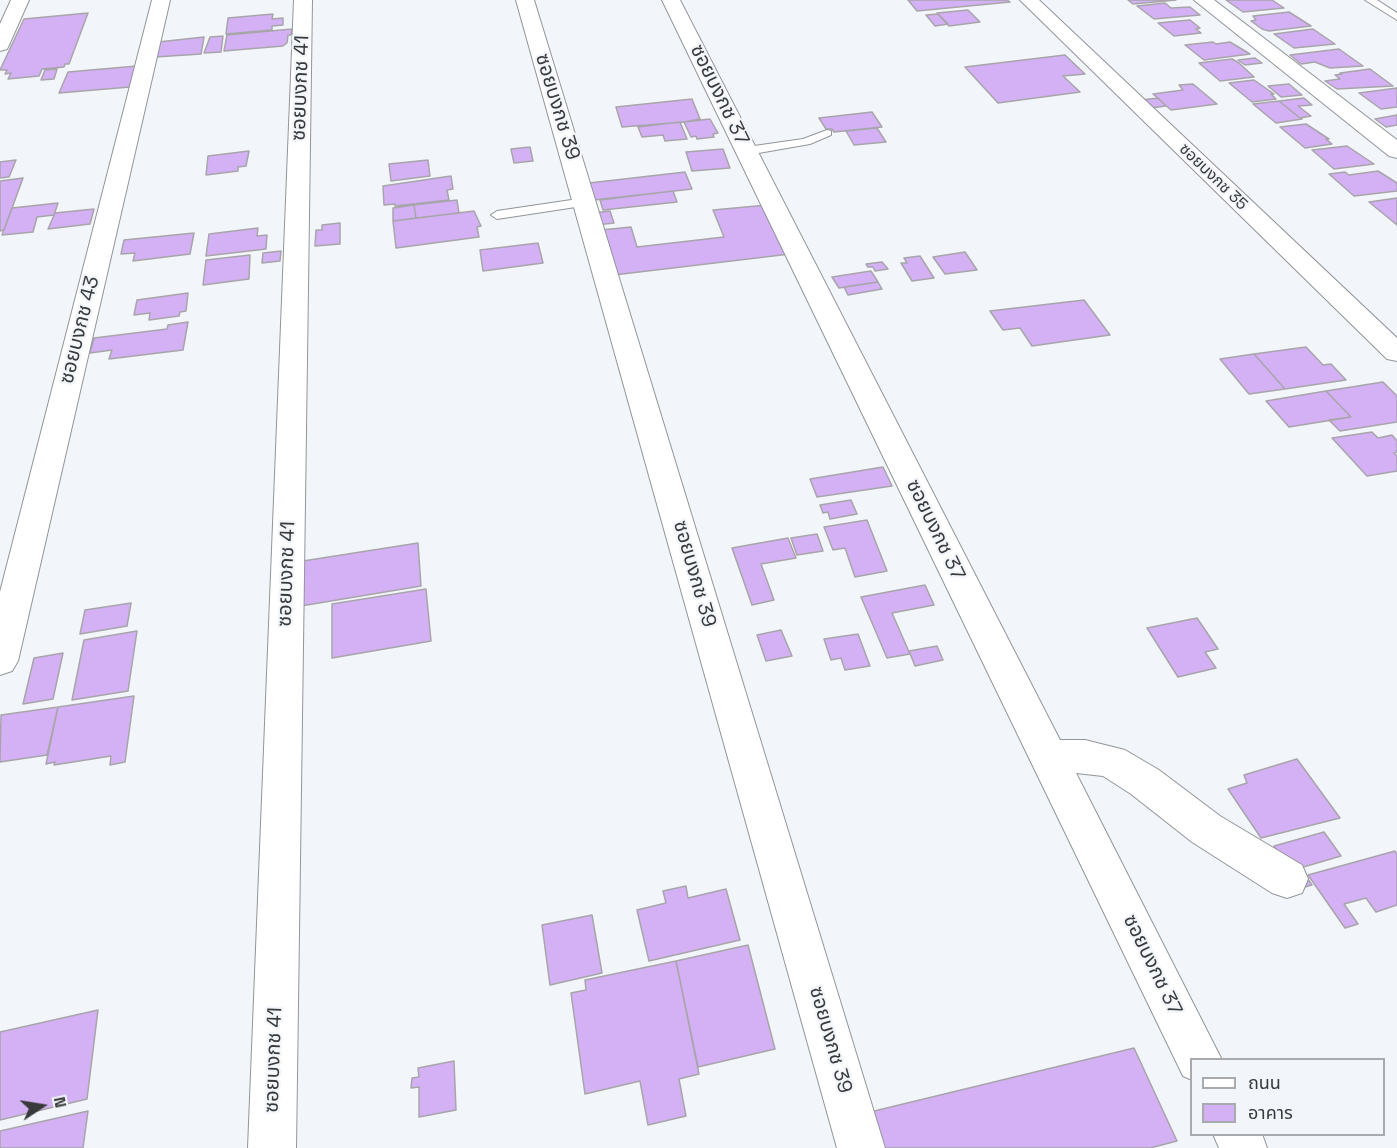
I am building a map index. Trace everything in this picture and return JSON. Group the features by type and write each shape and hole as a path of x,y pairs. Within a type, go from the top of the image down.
{"street":[{"name":"ซอยบงกช 43","path":"0,661 161,0"},
{"name":"ซอยบงกช 41","path":"272,1148 303,0"},
{"name":"ซอยบงกช 39","path":"525,0 861,1148"},
{"name":"ซอยบงกช 37","path":"672,0 1199,1058"},
{"name":"ซอยบงกช 35","path":"1029,0 1397,353"},
{"path":"1203,0 1397,151"},
{"path":"0,45 12,9"},
{"path":"1049,757 1085,756 1112,762 1145,782 1206,829 1287,879"}],"lane":[{"path":"1370,0 1397,17"},
{"path":"1388,0 1397,5"},
{"path":"747,151 806,142 827,133"},
{"path":"497,214 585,202"}],"building":[{"path":"908,0 1007,0 1010,2 917,11"},
{"path":"1128,0 1176,0 1133,4"},
{"path":"1226,0 1272,0 1284,8 1243,12"},
{"path":"1165,3 1171,8 1190,7 1200,15 1154,19 1137,6"},
{"path":"968,10 980,22 949,26 937,13"},
{"path":"1289,12 1311,26 1269,31 1251,21 1256,20 1253,16"},
{"path":"88,13 69,64 65,64 64,67 42,69 39,76 8,79 11,73 5,74 7,70 0,70 24,19"},
{"path":"273,14 272,19 283,18 283,25 272,26 272,30 226,34 228,18"},
{"path":"938,14 948,24 935,26 926,15"},
{"path":"1190,20 1200,28 1196,29 1201,33 1174,36 1158,23"},
{"path":"292,29 287,43 283,46 224,51 227,35"},
{"path":"1313,29 1335,44 1294,48 1274,34"},
{"path":"223,36 221,52 204,53 210,37"},
{"path":"204,37 201,54 155,57 158,42"},
{"path":"1213,42 1216,44 1230,42 1250,54 1204,60 1185,45"},
{"path":"1339,49 1363,66 1330,68 1315,62 1301,64 1290,55"},
{"path":"1065,55 1085,74 1063,76 1080,92 998,103 965,67"},
{"path":"1255,58 1262,63 1245,65 1238,60"},
{"path":"1232,59 1254,77 1220,81 1199,63"},
{"path":"137,66 130,87 59,93 68,72"},
{"path":"57,69 54,79 41,80 45,70"},
{"path":"1370,69 1393,86 1337,89 1325,81 1340,79 1335,75 1342,74 1340,73"},
{"path":"1254,80 1274,94 1271,94 1276,99 1252,102 1229,83"},
{"path":"1193,84 1217,104 1171,110 1153,94 1183,90 1179,85"},
{"path":"1289,84 1302,95 1281,97 1268,86"},
{"path":"1397,88 1397,107 1381,109 1359,93"},
{"path":"1158,98 1166,106 1151,108 1142,100"},
{"path":"1304,98 1312,105 1298,106 1311,116 1300,118 1279,101"},
{"path":"692,99 700,119 684,122 622,127 616,107"},
{"path":"1279,101 1302,119 1276,123 1253,104"},
{"path":"872,112 882,127 834,132 832,129 826,129 819,118"},
{"path":"1397,115 1397,125 1386,127 1375,119"},
{"path":"710,119 718,133 713,134 714,137 697,139 696,136 691,137 684,122"},
{"path":"680,122 687,139 665,141 663,135 642,137 638,127"},
{"path":"1306,124 1329,139 1326,139 1332,144 1305,148 1280,127"},
{"path":"877,128 886,142 854,145 846,131"},
{"path":"1347,146 1374,164 1334,169 1312,150"},
{"path":"530,147 533,161 514,163 511,149"},
{"path":"723,149 730,168 692,171 686,152"},
{"path":"249,151 246,166 238,167 238,171 206,175 208,156"},
{"path":"16,160 9,177 0,178 0,162"},
{"path":"428,160 430,176 391,181 389,164"},
{"path":"1378,171 1397,183 1397,191 1354,196 1329,174 1345,172 1349,175"},
{"path":"685,172 692,189 594,200 589,183"},
{"path":"451,176 453,189 447,190 449,200 395,206 395,204 384,205 383,186"},
{"path":"23,178 4,230 0,231 0,181"},
{"path":"673,191 677,202 603,210 600,200"},
{"path":"1397,198 1397,225 1369,202"},
{"path":"457,200 459,213 416,218 414,205"},
{"path":"58,203 54,215 37,217 33,232 2,235 12,208"},
{"path":"414,205 416,218 393,221 393,208"},
{"path":"767,205 790,254 614,275 601,230 631,227 637,247 724,237 713,210"},
{"path":"94,209 90,224 48,229 55,213"},
{"path":"474,211 481,226 477,227 479,237 396,248 393,221"},
{"path":"610,211 614,223 596,225 593,213"},
{"path":"340,223 340,244 315,246 316,230 322,230 322,225"},
{"path":"258,228 257,236 267,235 266,249 206,256 209,234"},
{"path":"194,233 190,254 133,261 135,253 121,254 124,240"},
{"path":"538,243 543,263 483,271 480,250"},
{"path":"281,251 280,261 262,263 263,253"},
{"path":"965,252 977,270 945,274 933,257"},
{"path":"250,255 249,279 203,285 206,260"},
{"path":"920,256 934,278 912,281 901,263 907,263 904,258"},
{"path":"882,262 888,269 875,271 873,267 868,267 866,264"},
{"path":"871,271 878,282 839,288 832,277"},
{"path":"878,282 882,289 848,295 844,287"},
{"path":"188,293 186,311 180,312 179,316 149,320 150,313 134,315 137,300"},
{"path":"1084,300 1110,335 1032,346 1020,328 1003,330 990,311"},
{"path":"188,322 183,350 109,359 112,350 90,353 94,338 167,329 168,325"},
{"path":"1306,347 1323,365 1331,364 1346,380 1285,389 1254,354"},
{"path":"1254,354 1285,389 1249,394 1220,359"},
{"path":"1383,382 1397,396 1397,422 1340,431 1329,420 1351,417 1326,391"},
{"path":"1326,391 1351,417 1289,427 1266,401"},
{"path":"1372,432 1378,438 1392,435 1397,441 1397,452 1394,453 1397,456 1397,471 1367,476 1332,438"},
{"path":"883,467 892,486 817,497 810,479"},
{"path":"851,500 857,514 830,519 828,512 823,513 820,505"},
{"path":"867,520 887,571 855,577 845,548 833,550 824,527"},
{"path":"817,534 823,551 797,555 791,538"},
{"path":"788,538 796,558 761,564 774,600 752,605 732,548"},
{"path":"418,543 421,586 301,606 303,561"},
{"path":"925,585 934,605 892,613 910,654 887,658 861,597"},
{"path":"426,589 431,641 332,658 332,604"},
{"path":"131,603 127,626 80,634 85,610"},
{"path":"1197,618 1218,649 1205,652 1216,668 1178,677 1147,628"},
{"path":"781,630 792,656 766,661 757,635"},
{"path":"137,631 128,691 72,700 84,640"},
{"path":"858,634 870,666 845,670 841,658 831,660 824,639"},
{"path":"937,646 943,660 915,666 909,651"},
{"path":"63,653 53,699 23,704 34,658"},
{"path":"134,696 125,762 110,765 111,756 54,765 55,762 46,764 58,707"},
{"path":"58,707 47,755 0,762 1,715"},
{"path":"1297,759 1340,818 1261,838 1228,789 1247,783 1244,775"},
{"path":"1324,832 1341,856 1300,868 1312,885 1301,888 1274,846"},
{"path":"1395,851 1397,854 1397,905 1376,912 1366,898 1344,904 1358,924 1345,928 1308,875"},
{"path":"686,886 688,898 726,889 740,940 649,961 637,910 666,903 663,891"},
{"path":"592,915 602,973 550,985 542,925"},
{"path":"748,945 775,1049 698,1067 676,961"},
{"path":"676,961 699,1074 679,1079 686,1116 648,1125 640,1081 585,1094 571,993 586,990 585,980"},
{"path":"98,1010 87,1099 0,1120 0,1032"},
{"path":"1134,1048 1177,1141 1150,1148 877,1148 866,1113"},
{"path":"454,1061 456,1110 419,1117 419,1087 411,1088 412,1078 419,1077 418,1068"},
{"path":"88,1111 83,1148 0,1148 0,1131"}]}
